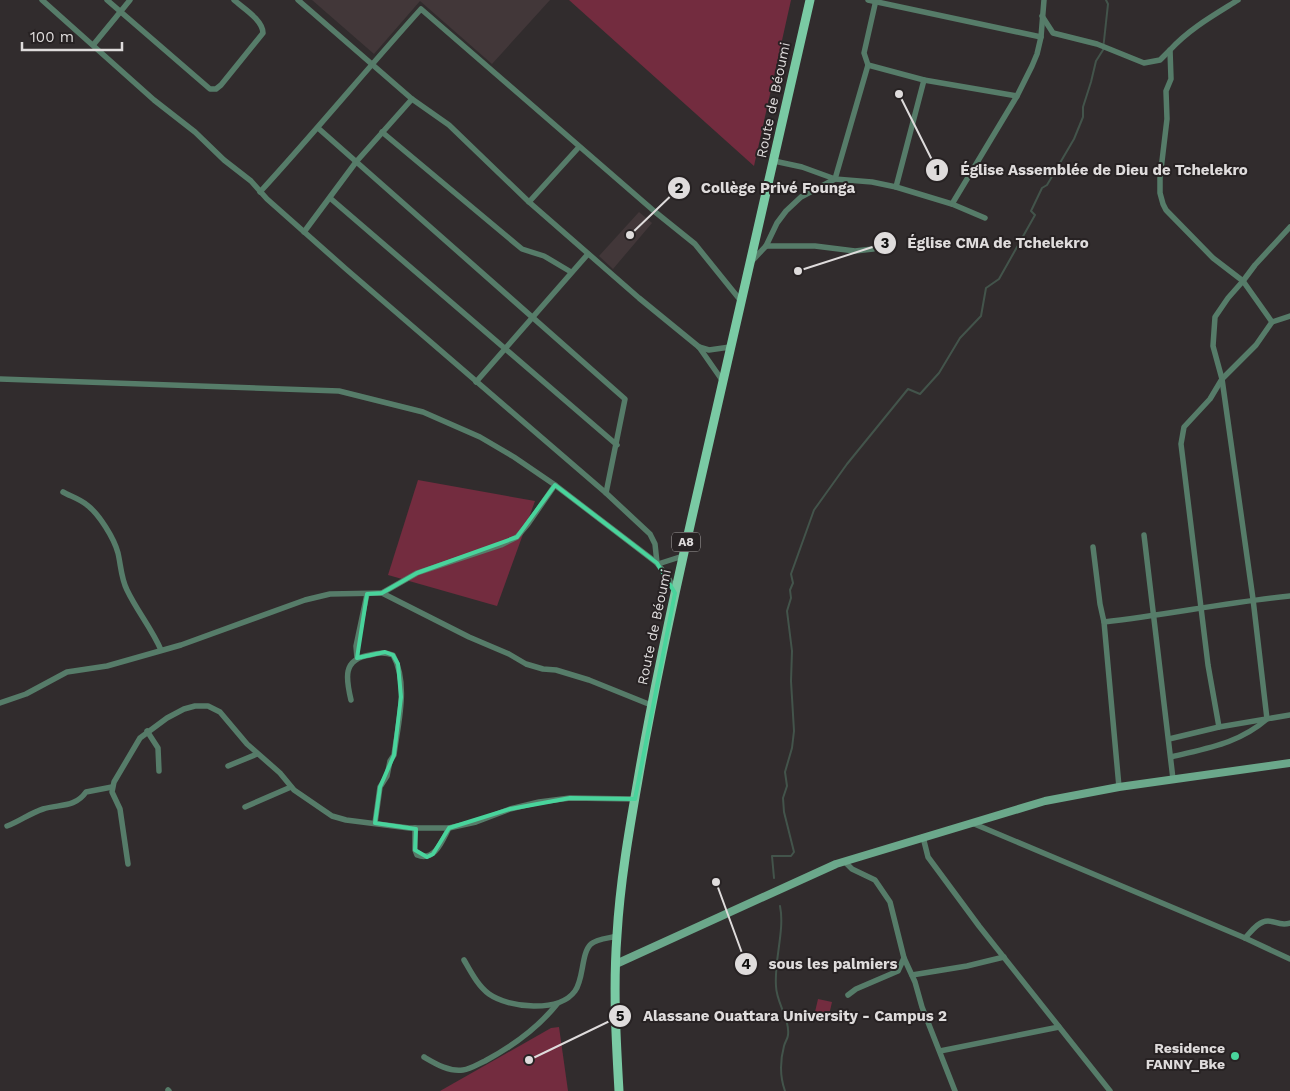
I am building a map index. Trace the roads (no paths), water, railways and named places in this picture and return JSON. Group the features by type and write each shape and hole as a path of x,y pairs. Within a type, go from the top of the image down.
{"main road":[{"name":"Route de Béoumi","path":"619,1091 616,1041 616,964 621,885 651,705 722,380 742,301 810,0"},
{"path":"616,964 845,862 972,822 1045,801 1119,787 1290,763"}],"street":[{"path":"42,0 94,44 154,100 195,132 224,160 251,181 260,192 304,232 606,493 650,534 655,544 658,564"},
{"path":"106,0 210,89 216,89 263,33 263,27 234,0"},
{"path":"94,44 130,0"},
{"path":"298,0 412,99 449,125 529,202 699,347 722,380"},
{"path":"868,0 1041,37"},
{"path":"952,204 1017,96 1037,54 1041,37 1044,0"},
{"path":"1042,16 1053,33 1097,44 1144,63 1160,60 1180,39 1238,0"},
{"path":"751,262 766,246 786,211 801,197 834,182 868,65 864,53 876,1"},
{"path":"260,192 318,128 420,9 654,211 695,244 742,301"},
{"path":"1170,50 1171,79 1166,91 1166,128 1160,178 1160,192 1163,204 1166,210 1213,258 1244,282 1272,322"},
{"path":"868,65 924,80 1017,96"},
{"path":"896,187 924,80"},
{"path":"304,232 356,162 412,99"},
{"path":"318,128 625,399 606,493"},
{"path":"382,132 522,249 544,256 571,272"},
{"path":"529,202 580,146"},
{"path":"774,161 802,167 835,179 872,182 896,187 952,204 985,218"},
{"path":"330,198 617,445"},
{"path":"1267,719 1253,599 1222,379 1213,341 1215,317 1228,298 1244,282 1255,265 1290,227"},
{"path":"766,246 815,246 855,251 873,249"},
{"path":"476,382 588,254"},
{"path":"1219,727 1208,665 1181,444 1184,427 1214,394 1222,379 1256,345 1272,322 1290,316"},
{"path":"699,347 709,350 730,347"},
{"path":"0,379 339,391 423,412 480,437 555,485 658,564 669,579 675,593"},
{"path":"0,703 26,694 68,672 107,666 181,645 306,600 330,594 382,593 417,573 500,545 517,536 528,524 555,485"},
{"path":"63,492 87,505 112,538 118,553 125,586 154,634 161,650"},
{"path":"1144,535 1173,779"},
{"path":"1093,547 1104,622 1119,787"},
{"path":"658,564 683,556"},
{"path":"382,593 526,664 543,669 556,670 589,680 651,705"},
{"path":"357,658 356,646 367,594"},
{"path":"1104,622 1153,616 1253,599 1290,596"},
{"path":"352,700 347,677 353,661 357,658 385,652 393,655 398,664 401,697 394,755 390,761 387,776 380,788 375,823"},
{"path":"128,864 120,810 112,792 112,787 133,747 147,731 184,709 196,706 208,706 220,712 232,728 257,754 280,773 292,788 332,816 346,820 415,828 449,828 539,802 570,798 635,799"},
{"path":"1169,739 1219,727 1290,715"},
{"path":"1171,757 1241,737 1267,719"},
{"path":"147,731 158,748 159,771"},
{"path":"228,766 257,754"},
{"path":"7,826 43,809 74,803 82,798 86,792 112,787"},
{"path":"245,807 292,788"},
{"path":"972,822 1290,959"},
{"path":"415,828 415,850 417,855 427,857 433,854 449,828"},
{"path":"923,837 928,857 1110,1091"},
{"path":"845,862 852,869 875,880 890,902 904,958 955,1091"},
{"path":"1245,938 1264,921 1282,925 1290,923"},
{"path":"464,960 477,981 489,994 523,1006 557,1004 575,992 591,944 617,936"},
{"path":"912,975 967,966 1004,957"},
{"path":"848,995 856,988 898,971 904,958"},
{"path":"424,1057 450,1069 464,1070 476,1066 499,1054 528,1034 544,1020 557,1004"},
{"path":"940,1051 1059,1027"}],"waterway":[{"path":"774,878 772,856 791,856 794,852 784,812 783,798 787,786 785,772 792,748 794,731 791,681 792,651 787,611 793,583 791,574 814,510 847,464 908,389 920,394 939,373 960,338 981,316 986,288 999,279 1035,215 1031,211 1042,188 1047,185 1074,139 1083,117 1083,107 1096,61 1103,50 1108,4 1106,0"},
{"path":"780,906 781,925 776,966 776,986 788,1029 781,1063 781,1075 785,1091"}],"place":[{"name":"Église Assemblée de Dieu de Tchelekro","path":"899,94"},
{"name":"Collège Privé Founga","path":"630,235"},
{"name":"Église CMA de Tchelekro","path":"798,271"},
{"name":"sous les palmiers","path":"716,882"},
{"name":"Residence FANNY_Bke","path":"1235,1056"},
{"name":"Alassane Ouattara University - Campus 2","path":"529,1060"}]}
